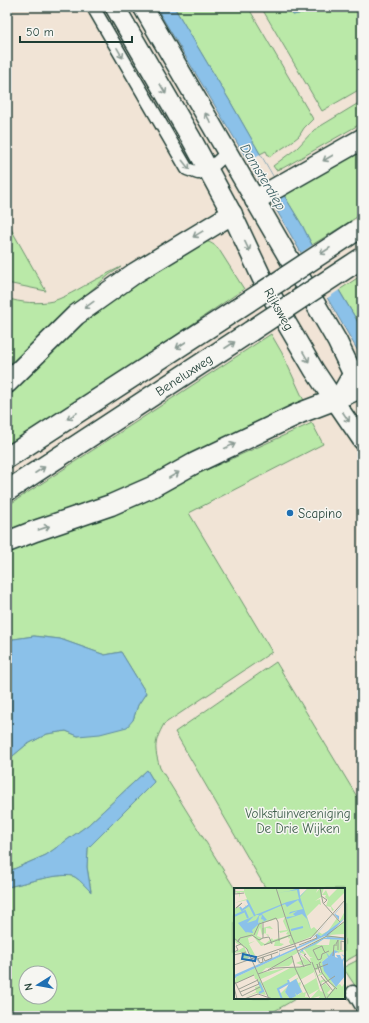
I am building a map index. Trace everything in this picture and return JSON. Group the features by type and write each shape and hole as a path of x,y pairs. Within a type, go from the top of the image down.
{"highway":[{"path":"267,194 362,139"},
{"path":"7,383 76,315 135,272 232,214"},
{"name":"Beneluxweg","path":"7,458 360,228"},
{"name":"Beneluxweg","path":"7,491 362,258"},
{"path":"7,542 110,506 152,488 195,462 300,413 334,400"}],"main road":[{"name":"Rijksweg","path":"115,7 191,138 232,214 262,278 286,324 314,370 360,438"},
{"path":"143,7 227,152 267,194 337,341 357,367 362,390 334,400"},
{"path":"232,214 267,194"}],"street":[{"path":"94,7 187,169 198,174 208,170 227,152"},
{"path":"334,400 357,367"},
{"path":"353,992 362,1006"}],"green space":[{"path":"174,7 248,7 313,119 304,128 299,136 269,157 266,151 260,154"},
{"path":"261,7 289,7 293,15 317,7 362,7 362,88 322,111"},
{"path":"362,101 362,123 283,168 276,170 273,166 297,148 314,130"},
{"path":"362,145 362,214 312,245 282,192"},
{"path":"7,222 46,291 7,283"},
{"path":"203,241 211,243 218,248 244,289 126,369 7,446 7,395 105,299"},
{"path":"121,267 109,275 82,298 10,368 7,365 7,298 17,301 30,302 53,301"},
{"path":"362,275 362,329 339,290"},
{"path":"271,334 282,353 306,405 150,481 7,535 7,506"},
{"path":"312,423 323,444 189,513 272,652 164,724 158,736 156,745 160,768 234,888 234,999 295,999 271,1013 271,1016 7,1016 7,885 8,887 52,877 69,876 77,878 91,891 87,867 88,848 154,782 147,770 88,825 46,855 7,872 8,760 26,745 47,734 66,731 78,736 133,720 138,705 146,693 121,652 105,655 60,639 34,636 7,640 7,548 132,503"},
{"name":"Volkstuinvereniging De Drie Wijken","path":"276,662 362,805 362,952 345,961 345,888 265,888 175,732"},
{"path":"362,958 362,992 360,993 345,970 345,966"}],"water":[{"name":"Damsterdiep","path":"156,7 174,7 231,103 362,329 362,358 248,161"},
{"path":"289,7 317,7 293,15"},
{"path":"34,636 60,639 105,655 121,652 146,693 138,705 133,720 127,727 100,734 78,736 66,731 47,734 26,745 8,760 7,763 7,640"},
{"path":"147,770 154,782 88,848 87,867 91,892 75,877 69,876 52,877 8,887 7,872 46,855 88,825"}],"pier":[{"path":"260,154 282,192 270,199 248,161"},
{"path":"314,244 341,289 326,299 299,254"}],"place":[{"name":"Scapino","path":"290,513"}]}
